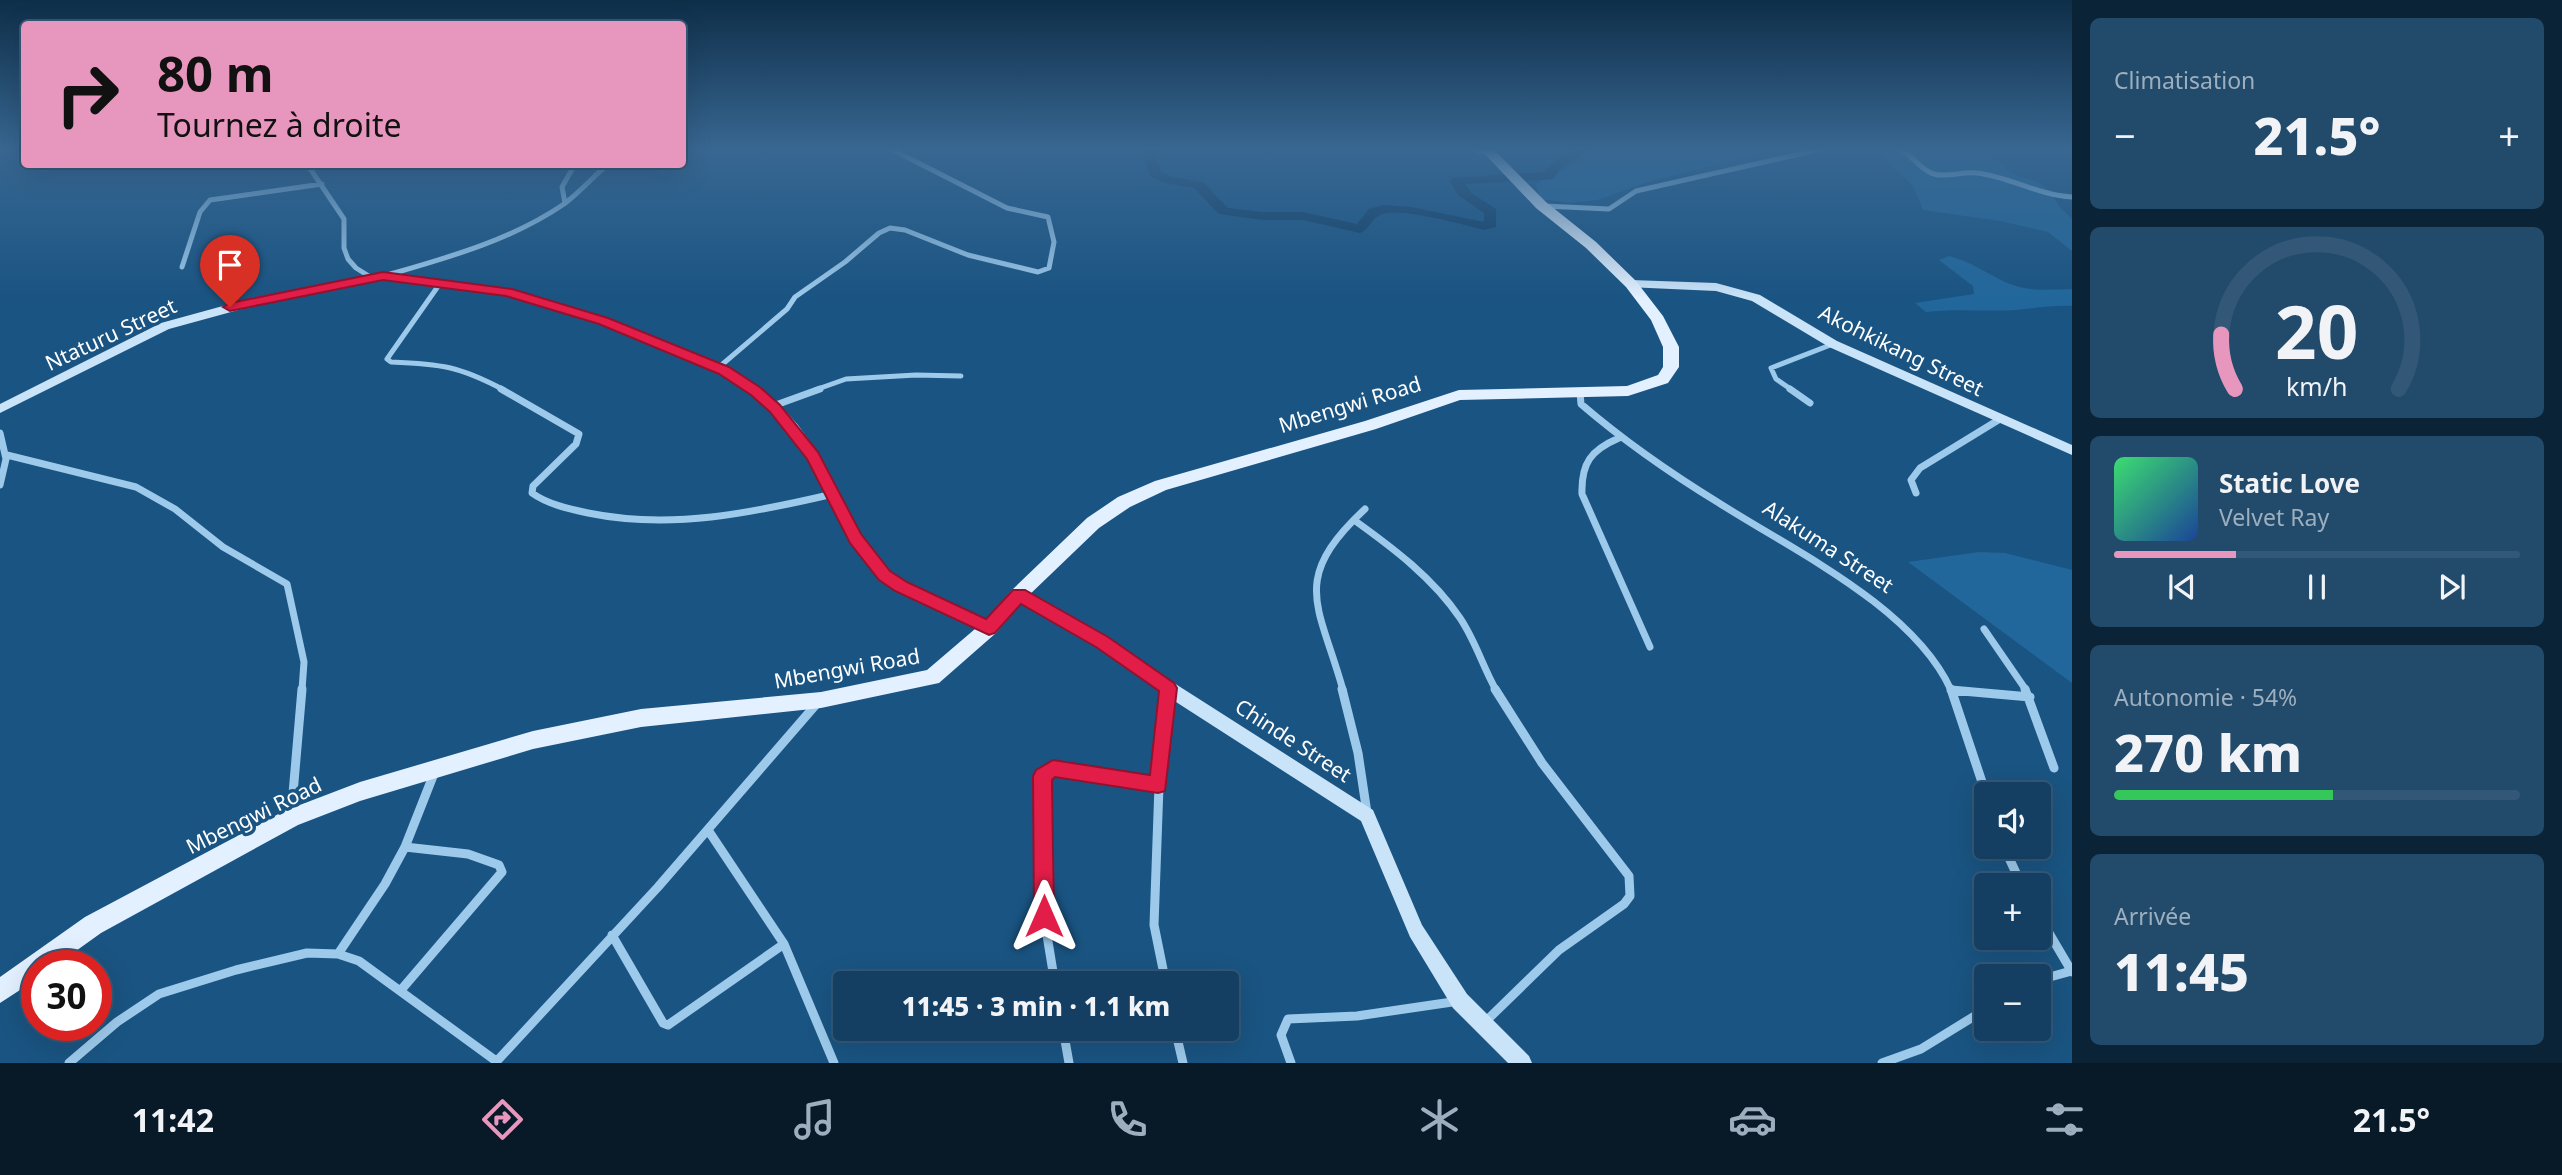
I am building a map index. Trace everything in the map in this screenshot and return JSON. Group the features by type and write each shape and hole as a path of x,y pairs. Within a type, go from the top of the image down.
{"main road":[{"name":"Mbengwi Road","path":"0,991 93,925 291,818 436,767 533,740 641,718 821,700 932,677 989,628 1019,594 1093,523 1124,502 1161,485 1370,425 1459,395 1628,391 1663,379 1671,367 1671,347 1658,319 1631,284 1591,245 1535,199"}],"street":[{"path":"183,267 200,212 208,201 224,199"},
{"path":"335,199 346,224 344,245 348,258 356,271 377,277 493,242 531,225 569,199"},
{"path":"718,368 787,310 794,297 845,262 884,230 905,230 968,255 1038,272 1049,268 1054,249 1048,217 1007,208 989,199"},
{"path":"1541,205 1609,209 1625,199"},
{"name":"Ntaturu Street","path":"0,409 164,326 252,302 377,277 441,282 508,292 558,305 736,377 772,406 793,428 813,456 856,538 885,576 919,596 989,628"},
{"path":"441,282 387,359 391,362 433,363 449,367 495,387 579,434 576,444 534,486 532,493 539,498 625,522 737,515 833,494"},
{"name":"Akohkikang Street","path":"1631,284 1697,285 1741,293 1767,303 1833,344 2072,450"},
{"path":"1810,403 1776,379 1771,368 1805,358 1833,344"},
{"path":"772,406 846,379 916,374 961,376"},
{"name":"Alakuma Street","path":"1580,393 1581,404 1619,438 1871,599 1927,650 1951,690 1982,782"},
{"path":"1916,493 1910,480 1920,468 2000,419"},
{"path":"0,433 7,455 6,470 0,485"},
{"path":"1619,438 1597,447 1585,460 1581,477 1582,494 1650,647"},
{"path":"7,455 136,487 174,509 223,547 287,584 304,662 291,818"},
{"path":"1365,509 1334,539 1317,574 1314,590 1316,606 1333,654 1359,757 1367,816 1416,931 1460,1001 1522,1063"},
{"path":"1354,520 1394,549 1446,599 1462,621 1495,688 1542,763 1629,876 1630,896 1624,904 1559,950 1483,1023"},
{"name":"Chinde Street","path":"1019,594 1102,642 1168,688 1367,816"},
{"path":"1984,629 2017,674 2030,697 2054,768"},
{"path":"1163,971 1154,925 1158,785 1168,688"},
{"path":"1951,690 2030,697"},
{"path":"69,1063 117,1022 159,994 236,970 307,953 338,954 359,961 496,1062 708,830 821,700"},
{"path":"338,954 385,884 405,847 436,767"},
{"path":"1053,971 1044,916 1043,776 1053,769 1158,785"},
{"path":"708,830 784,944 834,1063"},
{"path":"401,990 502,872 499,865 468,854 405,847"},
{"path":"612,935 663,1023 668,1025 784,944"},
{"path":"2051,937 2071,972 2051,977"},
{"path":"1291,1063 1280,1037 1283,1025 1288,1019 1357,1016 1460,1001"},
{"path":"1882,1063 1921,1049 1974,1016"},
{"path":"1065,1041 1069,1063"},
{"path":"1178,1041 1183,1063"}],"shaded area":[{"path":"1541,199 1601,199 1571,203"},
{"path":"1918,199 2054,199 2072,219 2072,251 2048,232 2000,221 1923,210"},
{"path":"1949,256 2022,287 2038,290 2072,289 2072,306 1926,312 1915,303 1974,294 1973,286 1939,260"},
{"path":"1979,552 2005,553 2072,570 2072,683 1908,562"}],"waterway":[{"path":"1212,199 1224,211 1263,216 1303,216 1360,229 1372,213 1383,209 1411,211 1484,226 1491,224 1491,212 1471,199"}],"route":[{"path":"230,307 383,276 508,292 604,321 736,377 775,408 813,456 856,538 885,576 919,596 989,628 1019,594 1126,657 1168,688 1158,785 1053,769 1043,776 1044,916"}]}
